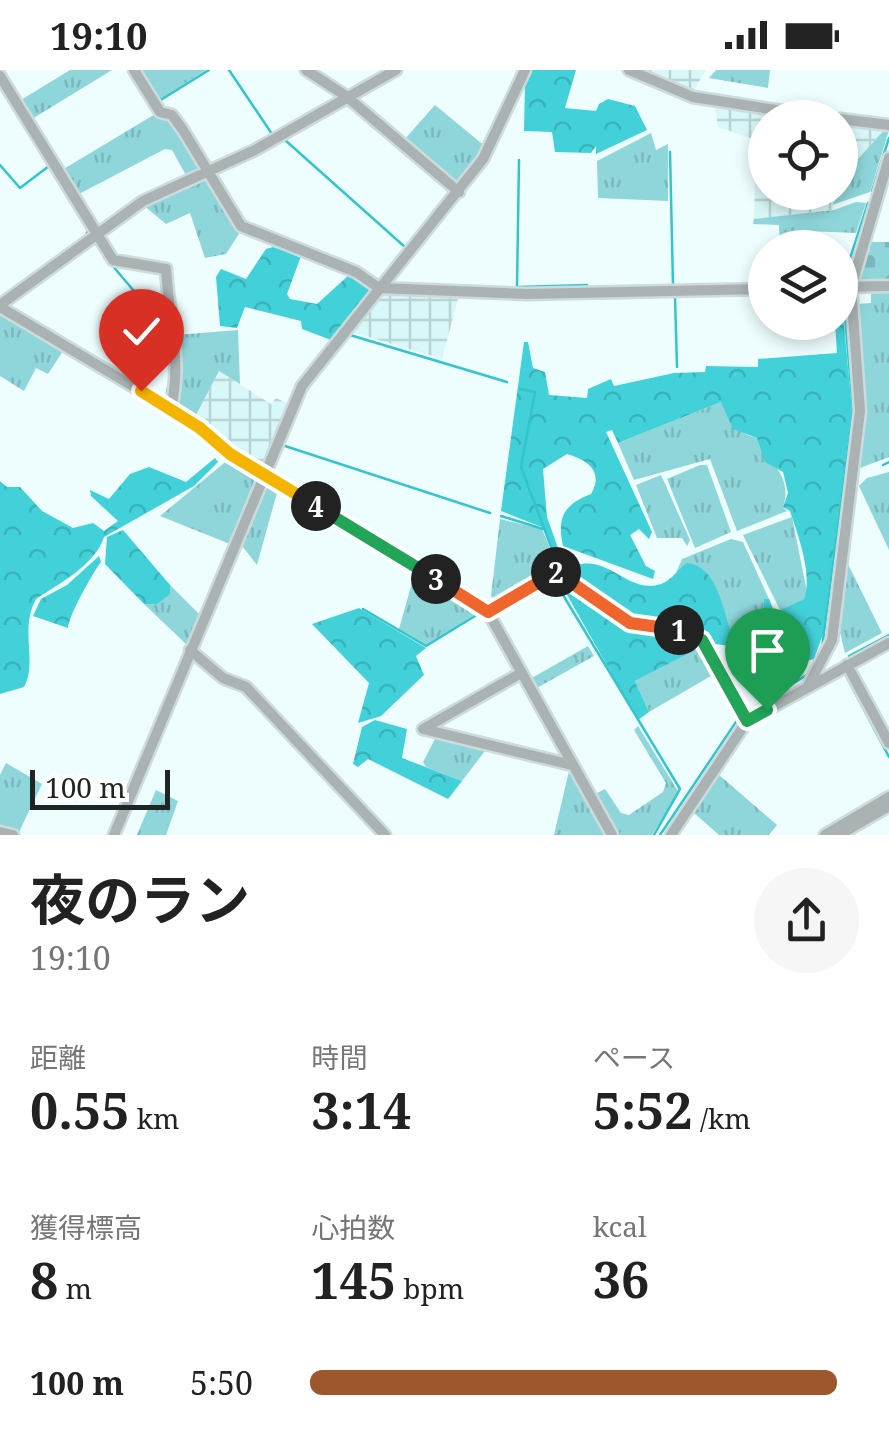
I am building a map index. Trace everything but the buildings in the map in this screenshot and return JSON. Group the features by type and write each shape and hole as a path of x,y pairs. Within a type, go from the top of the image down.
{"street":[{"path":"134,70 160,112 172,115 242,226 356,272 378,288 526,294 748,289"},
{"path":"306,70 346,96 459,192"},
{"path":"396,70 256,150 143,201 0,306 171,408 263,474 488,612 612,835"},
{"path":"114,835 263,474 310,371 459,192 496,138 525,70"},
{"path":"629,70 693,96 748,105"},
{"path":"0,76 113,260 166,270 168,316 179,372 171,408"},
{"path":"858,121 889,125"},
{"path":"858,249 889,158"},
{"path":"858,287 889,286"},
{"path":"808,686 832,640 860,412 851,340"},
{"path":"488,612 554,571 630,623 694,634 747,721"},
{"path":"671,835 747,721 889,643"},
{"path":"190,650 223,678 246,687 385,835"},
{"path":"847,666 889,743"},
{"path":"521,673 423,730 572,765"},
{"path":"824,835 889,797"},
{"path":"839,835 889,806"},
{"path":"0,832 13,835"}],"shaded area":[{"path":"635,70 706,70 692,93"},
{"path":"714,103 748,108 748,137 718,127"},
{"path":"858,125 885,129 858,160"},
{"path":"754,210 834,210 754,219"},
{"path":"382,291 459,295 442,359 349,331"},
{"path":"219,371 271,404 276,398 289,404 263,465 195,417"}],"green space":[{"path":"70,70 112,70 32,119 21,100"},
{"path":"141,70 206,70 159,100"},
{"path":"530,70 576,70 565,108 596,111 608,99 635,106 647,130 596,154 596,146 591,153 555,152 552,132 524,131 525,84"},
{"path":"716,70 770,70 768,88 709,78"},
{"path":"435,105 486,147 460,187 404,140"},
{"path":"157,113 172,119 202,171 187,177 172,150 165,149 77,195 62,170"},
{"path":"885,129 889,130 870,192 858,196 858,159"},
{"path":"651,133 656,150 668,144 668,201 598,198 597,161"},
{"path":"204,179 242,229 226,254 205,258 190,213 166,224 143,205"},
{"path":"858,202 866,203 857,230 779,230 779,225 753,224 754,219 858,210"},
{"path":"870,242 889,242 889,283 858,281"},
{"path":"273,247 301,256 287,294 290,299 317,304 349,275 371,287 373,291 331,340 302,329 301,321 245,307 237,328 220,326 216,277 221,269 246,279 266,249"},
{"path":"871,290 889,290 889,457 860,468 865,404 858,304 871,303"},
{"path":"0,315 63,351 48,374 36,368 24,391 0,376"},
{"path":"238,330 240,384 219,371 195,417 177,406 183,371 176,335"},
{"path":"836,340 845,340 852,411 823,634 814,659 797,663 784,639 729,646 709,643 694,629 632,620 562,571 591,564 648,586 665,582 687,563 697,566 716,588 730,629 748,635 763,628 764,599 769,599 775,613 804,599 806,567 790,511 783,507 788,493 783,472 765,462 757,438 733,429 721,402 618,443 612,430 606,432 652,532 649,539 639,529 630,535 646,566 655,571 653,579 563,546 564,514 591,494 596,479 592,468 575,457 567,454 543,469 547,517 563,562 552,569 557,560 544,528 501,511 524,342 528,342 533,368 545,372 549,395 587,398 588,389 611,379 614,386 674,373 705,372 706,366 758,367 758,359 837,353"},
{"path":"721,402 738,429 757,438 785,487 783,507 787,511 737,531 710,459 634,480 618,443"},
{"path":"215,458 218,462 194,486 104,537 85,565 36,599 29,622 28,677 24,687 0,694 0,481 7,487 20,487 42,511 73,528 93,523 104,531 118,521 91,496 90,490 109,499 130,474 149,467 186,482"},
{"path":"229,459 256,476 230,544 160,516"},
{"path":"707,465 731,532 695,548 667,479"},
{"path":"889,472 889,550 859,486 867,478"},
{"path":"661,475 690,540 687,546 682,538 657,538 636,485"},
{"path":"267,482 278,489 257,565 239,542"},
{"path":"792,517 807,592 804,599 781,612 743,535"},
{"path":"500,519 542,529 555,560 550,570 496,602 491,596"},
{"path":"123,530 170,585 170,594 157,604 144,604 105,564 107,537"},
{"path":"731,539 743,542 769,599 764,599 763,628 748,635 730,629 676,573 682,559"},
{"path":"99,556 101,562 76,605 68,628 33,616 41,599 67,585"},
{"path":"848,564 882,633 845,653 840,632"},
{"path":"415,572 476,614 426,645 399,629"},
{"path":"558,579 629,626 694,637 699,648 635,681 649,712 638,720"},
{"path":"170,585 201,616 188,646 144,604 170,594"},
{"path":"359,608 426,648 416,656 424,675 381,716 358,723 369,683 312,624"},
{"path":"588,646 594,656 535,689 530,679"},
{"path":"698,648 716,673 649,712 635,681"},
{"path":"375,720 407,729 402,758 462,781 448,799 368,759 358,767 353,764 362,727"},
{"path":"638,726 679,793 652,835 618,835 595,794 605,789 621,813 629,815 663,792 666,783 634,730"},
{"path":"436,737 488,747 462,781 426,767 423,762"},
{"path":"6,763 42,784 18,834 0,829 0,775"},
{"path":"569,771 605,835 554,835"},
{"path":"718,774 777,825 769,835 719,835 693,812"},
{"path":"156,790 178,801 166,835 137,835"}],"waterway":[{"path":"159,101 209,70"},
{"path":"229,70 272,134"},
{"path":"872,191 889,138"},
{"path":"285,140 405,247"},
{"path":"670,152 673,285"},
{"path":"517,287 519,160"},
{"path":"0,165 20,188 49,166 88,230 86,236 0,298"},
{"path":"858,234 868,203"},
{"path":"95,242 149,310 170,356"},
{"path":"680,286 746,284"},
{"path":"519,287 587,285"},
{"path":"601,287 666,286"},
{"path":"675,296 677,367"},
{"path":"350,335 507,382"},
{"path":"822,648 853,411 847,340"},
{"path":"167,392 170,379"},
{"path":"520,389 535,392 521,467 556,560 550,566"},
{"path":"282,445 490,513"},
{"path":"883,465 889,462"},
{"path":"501,516 543,529"},
{"path":"554,580 680,789 654,835"},
{"path":"505,609 549,583"},
{"path":"363,609 426,646 475,616"},
{"path":"849,656 889,635"},
{"path":"748,711 810,673"},
{"path":"845,674 889,757"},
{"path":"660,835 738,719"}],"route":[{"path":"141,391 206,432 230,454 488,612 554,571 630,623 694,634 702,640 747,721 767,710"}]}
